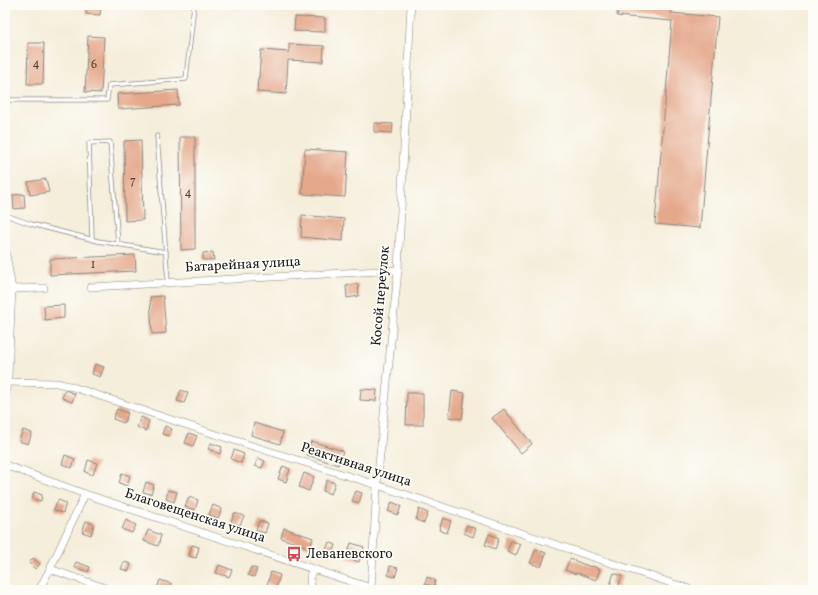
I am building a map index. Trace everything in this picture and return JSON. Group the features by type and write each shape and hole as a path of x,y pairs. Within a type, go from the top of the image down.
{"street":[{"name":"Косой переулок","path":"374,589 377,485 398,270 411,5"},
{"path":"5,249 12,289 8,382 5,397"},
{"name":"Батарейная улица","path":"91,287 398,270"},
{"path":"12,289 44,288"},
{"name":"Реактивная улица","path":"8,382 57,383 73,387 211,433 377,485 692,590"},
{"name":"Благовещенская улица","path":"5,465 85,494 374,589"},
{"path":"39,590 85,494"},
{"path":"50,569 110,590"},
{"path":"311,590 310,576 313,569"}],"lane":[{"path":"5,100 107,100 109,85 186,79 194,5"},
{"path":"157,136 168,282"},
{"path":"92,239 89,143 110,142 118,244"},
{"path":"5,216 92,239 166,252"}],"building":[{"path":"86,5 101,5 100,15 86,14"},
{"path":"618,5 672,5 671,13 718,17 700,228 655,224 672,21 617,16"},
{"path":"295,17 325,18 325,32 294,31"},
{"path":"88,36 104,37 101,93 85,92"},
{"path":"28,43 44,43 43,84 27,84"},
{"path":"289,44 324,46 323,62 288,60 286,94 257,92 261,50 289,52"},
{"path":"178,90 179,105 118,109 117,94"},
{"path":"374,123 393,124 392,133 374,132"},
{"path":"180,137 195,137 195,249 181,250"},
{"path":"141,140 143,220 125,221 124,141"},
{"path":"305,149 348,152 345,197 302,194"},
{"path":"46,179 49,192 30,195 28,182"},
{"path":"24,194 25,208 14,209 13,195"},
{"path":"302,215 344,219 343,241 301,237"},
{"path":"213,252 214,260 203,260 203,253"},
{"path":"135,255 136,271 50,275 50,259"},
{"path":"358,284 359,296 347,298 346,286"},
{"path":"163,296 166,333 152,334 150,297"},
{"path":"64,305 64,318 45,320 44,306"},
{"path":"95,364 104,367 100,377 92,374"},
{"path":"361,389 377,390 376,401 360,400"},
{"path":"65,390 75,394 72,402 62,398"},
{"path":"181,390 188,393 184,403 177,401"},
{"path":"452,391 465,393 462,419 449,417"},
{"path":"407,393 423,393 423,425 406,425"},
{"path":"117,409 128,413 124,423 113,419"},
{"path":"504,409 532,444 521,453 492,418"},
{"path":"141,417 149,421 146,431 137,427"},
{"path":"254,423 283,432 280,444 251,435"},
{"path":"165,426 172,429 169,436 162,434"},
{"path":"23,430 32,433 28,444 19,441"},
{"path":"189,433 197,436 193,446 185,443"},
{"path":"311,441 343,451 338,465 307,455"},
{"path":"211,443 222,447 220,454 208,449"},
{"path":"234,450 244,454 241,463 231,459"},
{"path":"65,455 75,459 72,468 62,464"},
{"path":"258,458 265,461 262,468 255,466"},
{"path":"88,460 97,463 93,475 85,472"},
{"path":"283,466 290,469 286,482 278,479"},
{"path":"122,473 130,476 127,486 119,483"},
{"path":"304,473 314,477 309,491 299,487"},
{"path":"327,480 335,483 331,494 323,491"},
{"path":"146,482 154,485 151,494 143,492"},
{"path":"168,490 177,492 174,502 166,499"},
{"path":"356,491 362,493 359,503 352,501"},
{"path":"34,492 42,495 41,501 32,499"},
{"path":"189,497 198,500 195,510 185,507"},
{"path":"58,500 66,503 63,513 54,510"},
{"path":"392,502 401,506 398,515 388,511"},
{"path":"213,505 222,509 218,518 209,515"},
{"path":"419,509 428,513 424,523 416,520"},
{"path":"234,513 244,516 240,525 231,522"},
{"path":"443,518 451,521 447,533 439,530"},
{"path":"126,520 136,525 132,533 122,529"},
{"path":"86,521 94,524 91,535 82,532"},
{"path":"259,521 268,523 265,533 256,530"},
{"path":"467,525 476,529 473,537 464,533"},
{"path":"284,528 313,538 310,548 281,538"},
{"path":"148,530 161,535 158,546 144,541"},
{"path":"489,534 499,538 495,549 485,545"},
{"path":"511,541 521,544 516,555 507,551"},
{"path":"329,542 336,545 332,555 325,552"},
{"path":"351,543 364,547 359,562 346,558"},
{"path":"192,545 199,547 196,558 189,556"},
{"path":"536,549 546,553 541,567 530,563"},
{"path":"33,558 40,564 35,569 29,563"},
{"path":"570,559 600,569 596,580 565,570"},
{"path":"76,562 90,567 88,572 74,567"},
{"path":"124,562 131,564 129,571 121,569"},
{"path":"219,565 232,570 229,577 216,573"},
{"path":"390,566 398,568 395,577 388,575"},
{"path":"251,567 257,569 254,577 248,575"},
{"path":"271,572 280,575 276,588 267,585"},
{"path":"614,573 622,576 618,588 610,585"},
{"path":"427,577 435,580 434,586 425,584"},
{"path":"160,580 172,584 170,590 157,588"}],"place":[{"name":"Леваневского","path":"294,554"}]}
